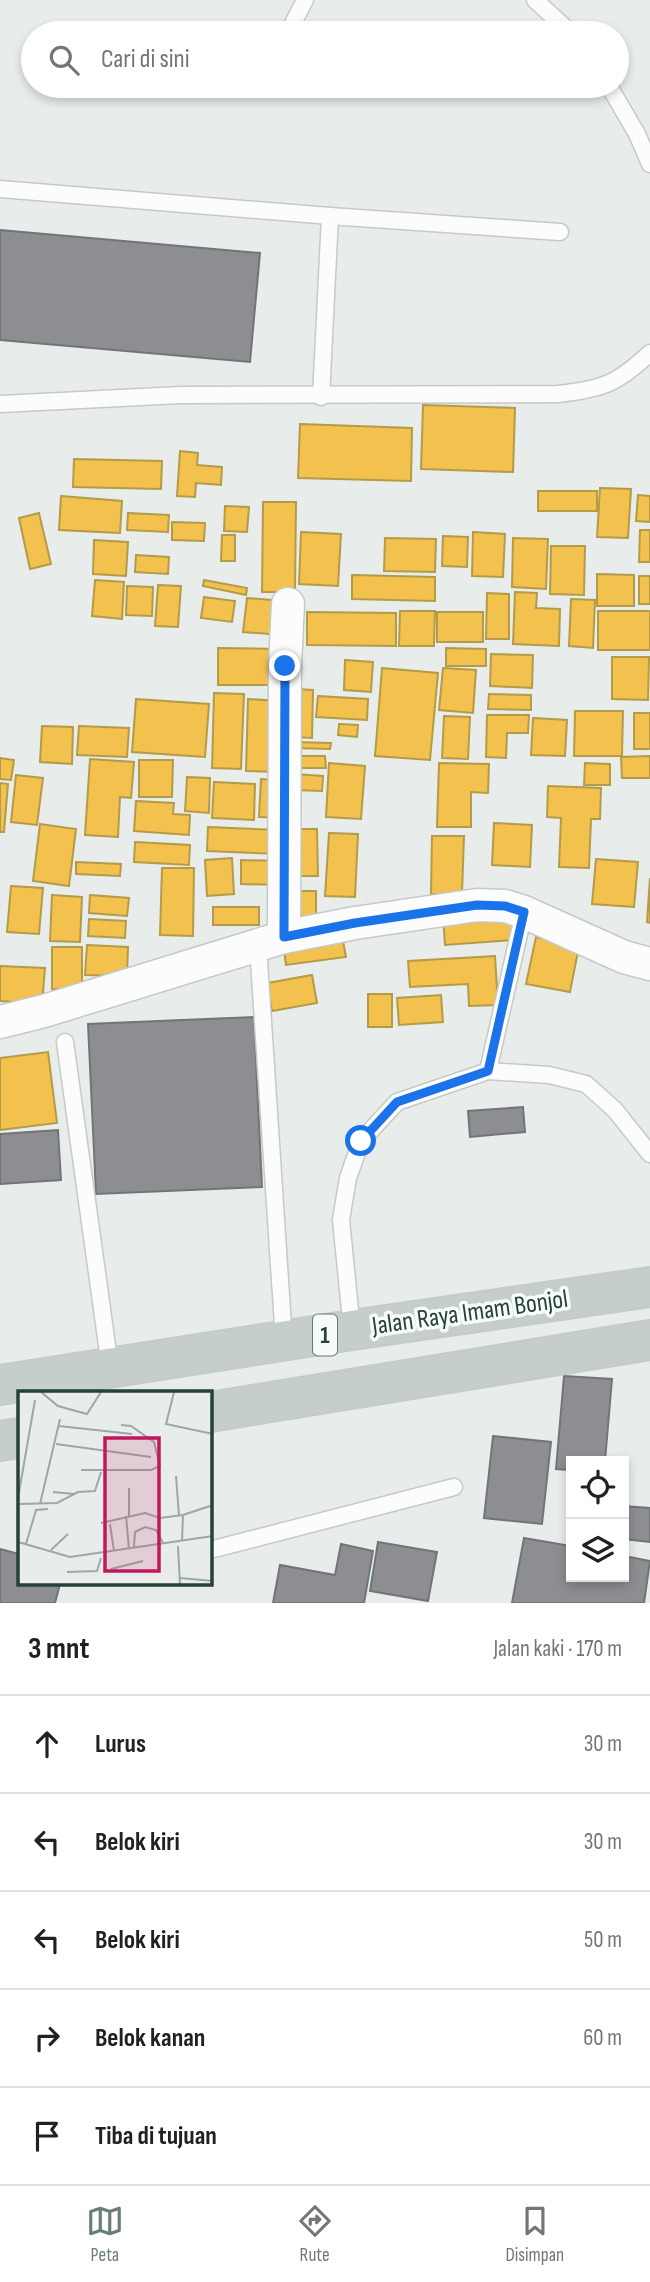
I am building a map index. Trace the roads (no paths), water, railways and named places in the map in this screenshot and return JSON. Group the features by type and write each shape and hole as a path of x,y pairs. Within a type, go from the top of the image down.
{"highway":[{"name":"Jalan Raya Imam Bonjol","path":"0,1385 650,1287"},
{"name":"Jalan Raya Imam Bonjol","path":"212,1412 650,1340"},
{"path":"0,1440 18,1438"}],"street":[{"path":"271,941 288,604"},
{"path":"0,1022 271,941 355,923 477,905 505,906 524,912 624,957 650,964"}],"lane":[{"path":"294,21 305,0"},
{"path":"535,0 558,21"},
{"path":"616,98 637,134 650,164"},
{"path":"0,189 560,232"},
{"path":"321,397 330,216"},
{"path":"0,404 181,396 558,394 597,389 630,372 650,353"},
{"path":"488,1071 524,912"},
{"path":"271,941 284,1342"},
{"path":"65,1042 110,1367"},
{"path":"352,1330 341,1220 348,1178 361,1141 397,1102 488,1071 550,1076 586,1084 615,1110 650,1154"},
{"path":"212,1549 454,1488"}]}
